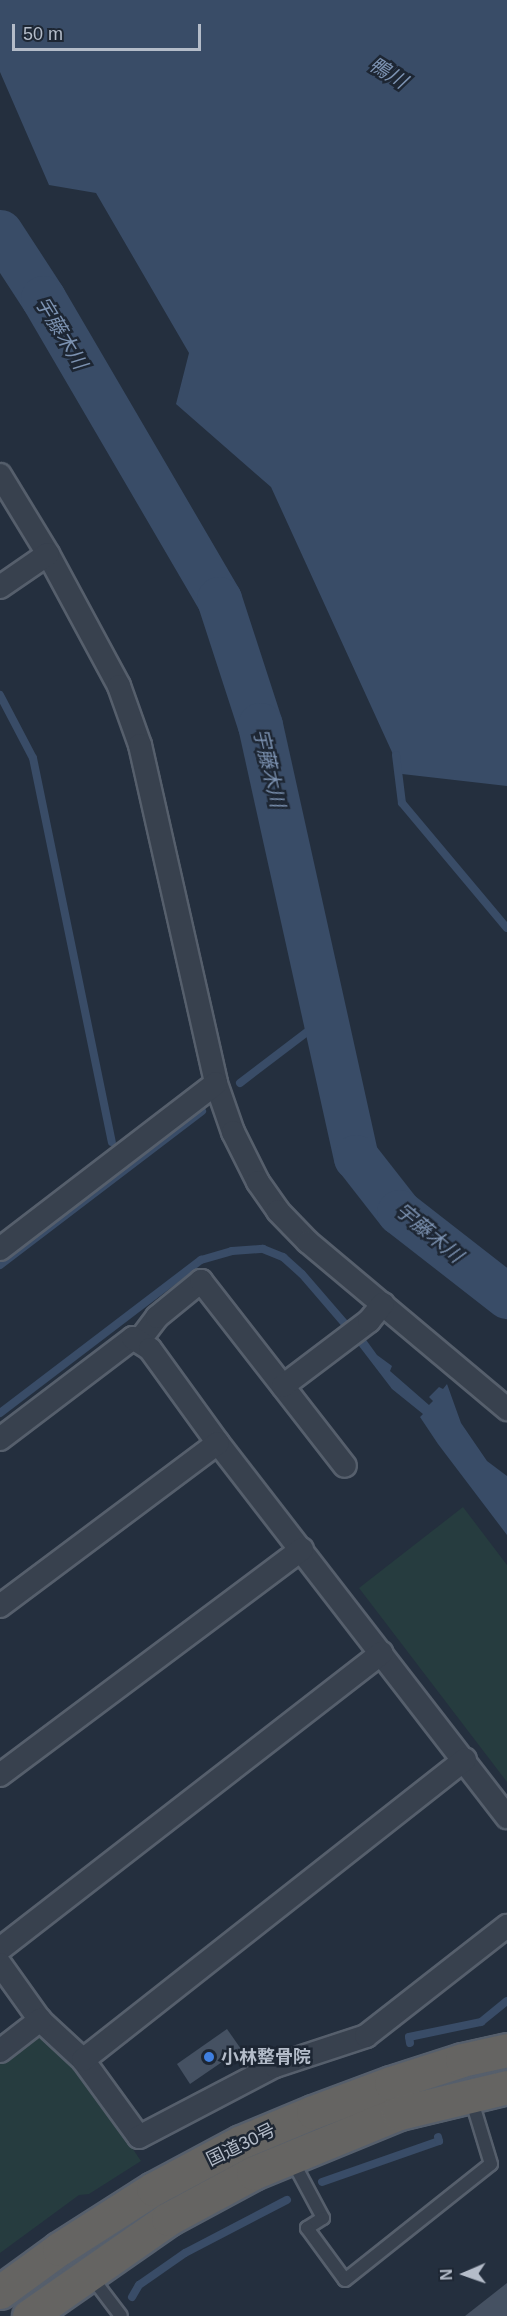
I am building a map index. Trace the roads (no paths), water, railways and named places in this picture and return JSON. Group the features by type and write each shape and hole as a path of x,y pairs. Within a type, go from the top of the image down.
{"highway":[{"name":"国道30号","path":"0,2292 59,2249 153,2189 242,2142 391,2083 462,2060 507,2050"},
{"name":"国道30号","path":"29,2316 168,2219 253,2173 399,2113 470,2094 507,2087"}],"street":[{"path":"0,475 48,554 119,686 140,745 216,1083 233,1132 258,1182 278,1211 308,1242 507,1408"},
{"path":"0,587 48,554"},
{"path":"0,1249 216,1083"},
{"path":"139,1341 156,1317 201,1281 345,1466"},
{"path":"283,1386 353,1333 383,1305"},
{"path":"0,1438 118,1347 133,1338 150,1349 218,1443 465,1759 507,1817"},
{"path":"0,1606 218,1443"},
{"path":"0,1775 302,1549"},
{"path":"0,1949 382,1653"},
{"path":"83,2060 465,1759"},
{"path":"0,1964 40,2020 83,2060 139,2137 275,2066 366,2036 507,1926"},
{"path":"0,2051 40,2020"}],"lane":[{"path":"291,2157 323,2218 307,2228 345,2280 491,2164 470,2094"},
{"path":"89,2274 121,2316"}],"water":[{"name":"鴨川","path":"0,0 507,0 507,786 402,774 271,487 176,404 189,353 96,193 49,185 0,72"},
{"path":"364,1337 377,1355 392,1366 390,1371 429,1405 433,1401 429,1397 439,1387 443,1389 447,1384 461,1423 487,1461 507,1476 507,1535 438,1444 420,1417 423,1414 392,1389 356,1342"}],"waterway":[{"name":"宇藤木川","path":"0,232 43,298 219,599 260,725 356,1157 399,1212 507,1296"},
{"path":"0,695 33,758 112,1142"},
{"path":"396,755 402,803 507,928"},
{"path":"240,1083 324,1019"},
{"path":"0,1265 202,1111"},
{"path":"0,1413 201,1260 232,1251 263,1249 283,1257 302,1274 352,1332"},
{"path":"410,2043 409,2037 481,2022 507,2001"},
{"path":"322,2182 439,2141 438,2137"},
{"path":"132,2297 139,2285 185,2253 287,2200"}],"place":[{"name":"小林整骨院","path":"209,2057"}]}
